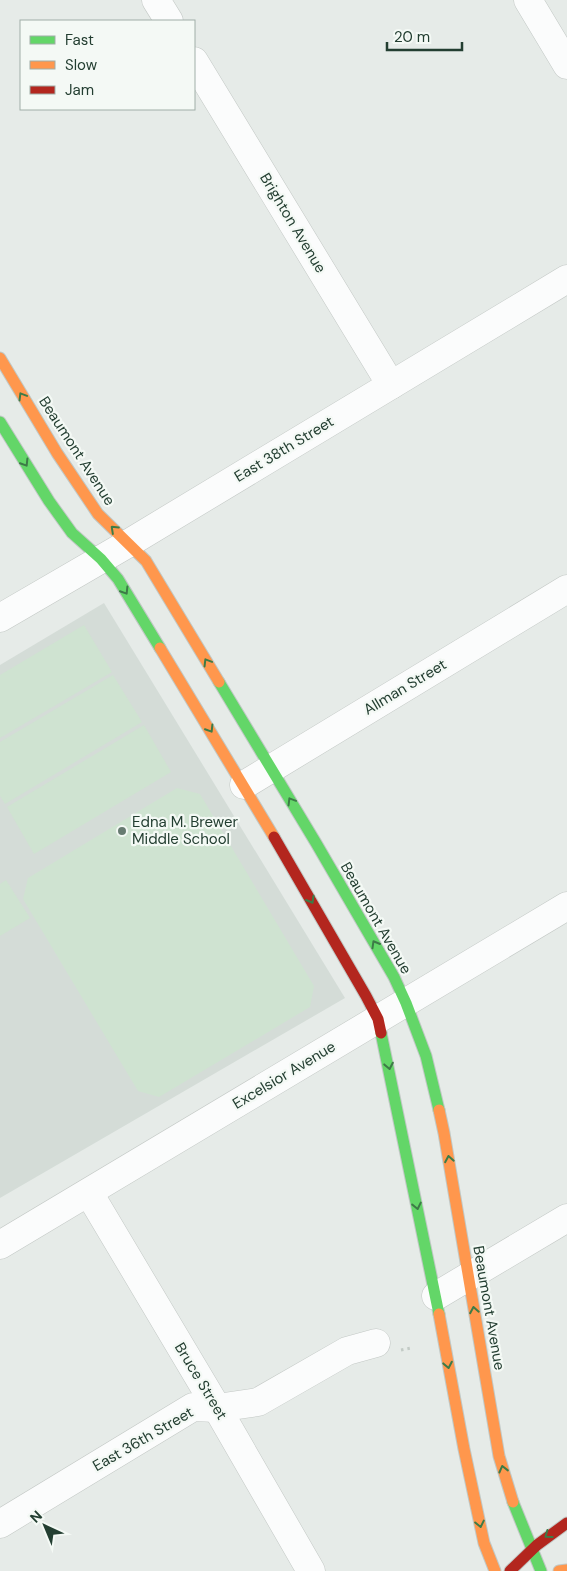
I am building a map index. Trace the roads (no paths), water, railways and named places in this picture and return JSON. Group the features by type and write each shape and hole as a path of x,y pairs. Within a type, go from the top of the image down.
{"main road":[{"name":"Beaumont Avenue","path":"0,358 57,453 98,514 146,561 271,768 394,977 406,1002 426,1056 444,1133 499,1456 508,1490 541,1571"},
{"path":"0,422 49,502 72,532 101,559 118,579 244,785 378,1019 436,1296 443,1340 484,1543 495,1571"},
{"path":"510,1571 531,1548 549,1533 567,1523"},
{"path":"559,1571 567,1570"}],"street":[{"path":"156,0 168,20"},
{"path":"528,0 567,65"},
{"name":"Brighton Avenue","path":"195,63 391,385"},
{"name":"East 38th Street","path":"0,618 129,543 567,279"},
{"name":"Allman Street","path":"244,785 567,589"},
{"name":"Excelsior Avenue","path":"0,1245 567,906"},
{"name":"Bruce Street","path":"89,1193 311,1571"},
{"path":"436,1296 567,1218"},
{"name":"East 36th Street","path":"0,1524 192,1407 217,1408 258,1402 347,1351 376,1343"}],"place":[{"name":"Edna M. Brewer Middle School","path":"122,831"}]}
